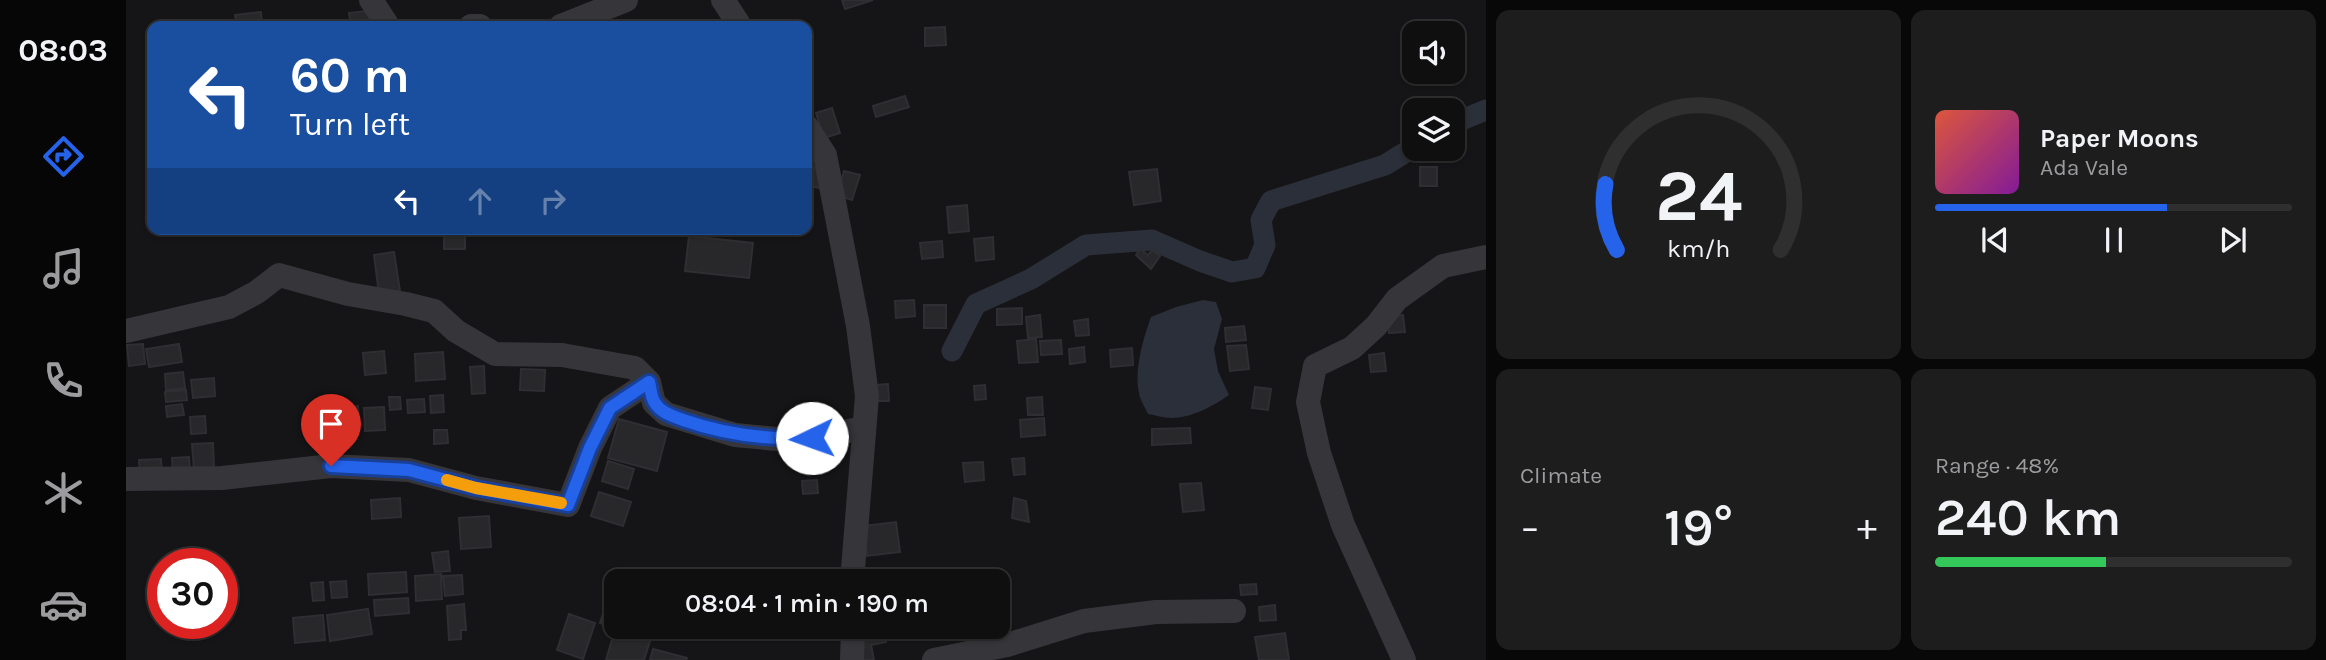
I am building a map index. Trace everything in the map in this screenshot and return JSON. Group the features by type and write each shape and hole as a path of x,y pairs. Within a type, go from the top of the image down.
{"street":[{"path":"371,0 385,21"},
{"path":"574,21 626,0"},
{"path":"723,0 737,21"},
{"path":"812,135 825,155 858,326 867,396 853,569"},
{"path":"1404,660 1343,525 1319,453 1308,402 1315,366 1352,348 1376,326 1397,299 1443,266 1486,257"},
{"path":"126,331 229,307 257,292 279,275 348,294 434,311 456,331 495,354 562,355 635,368 649,382 654,403 666,414 734,435 777,439 812,438 864,428"},
{"path":"126,479 222,478 331,466 409,470 476,488 568,505 590,448 610,408 649,382"},
{"path":"934,660 1007,645 1084,621 1156,612 1234,611"},
{"path":"852,660 853,639"}],"shaded area":[{"path":"1203,300 1216,302 1222,319 1214,349 1218,371 1229,395 1187,416 1168,418 1148,414 1140,396 1138,365 1151,317"}],"building":[{"path":"842,0 873,0 845,9"},
{"path":"374,10 375,21 350,21 349,13"},
{"path":"261,12 262,21 236,21 235,15"},
{"path":"945,27 946,45 925,46 925,28"},
{"path":"905,96 909,107 876,117 873,106"},
{"path":"832,108 840,133 824,138 816,113"},
{"path":"812,165 823,167 821,188 812,187"},
{"path":"1420,167 1437,167 1437,186 1420,186"},
{"path":"1157,169 1161,201 1134,205 1129,172"},
{"path":"844,171 860,175 852,200 837,195"},
{"path":"967,205 969,231 949,233 947,207"},
{"path":"444,235 465,235 465,249 444,249"},
{"path":"689,236 753,243 749,278 685,271"},
{"path":"993,237 994,259 976,261 974,239"},
{"path":"942,241 943,257 922,259 920,243"},
{"path":"1140,249 1148,255 1152,250 1160,256 1151,269 1136,255"},
{"path":"394,252 400,291 379,294 374,255"},
{"path":"914,300 915,316 896,318 895,301"},
{"path":"924,305 946,305 946,328 924,328"},
{"path":"1022,308 1022,324 997,325 997,309"},
{"path":"1040,315 1042,337 1028,338 1026,317"},
{"path":"1403,315 1405,332 1389,333 1387,316"},
{"path":"1088,319 1089,335 1076,336 1074,321"},
{"path":"1244,326 1246,340 1226,342 1225,328"},
{"path":"1036,339 1038,362 1019,363 1017,341"},
{"path":"1061,340 1062,354 1041,355 1040,341"},
{"path":"143,344 145,364 129,366 127,345"},
{"path":"179,344 182,362 149,367 146,349"},
{"path":"1246,345 1249,369 1230,371 1227,346"},
{"path":"1084,347 1085,362 1070,364 1069,349"},
{"path":"1132,348 1133,365 1111,367 1110,350"},
{"path":"384,351 386,373 365,375 363,353"},
{"path":"443,352 445,379 416,381 415,354"},
{"path":"1384,353 1386,371 1371,372 1369,355"},
{"path":"484,366 485,393 472,394 470,367"},
{"path":"521,369 545,370 544,391 520,390"},
{"path":"183,372 185,388 166,390 165,374"},
{"path":"214,378 215,396 193,398 191,380"},
{"path":"888,384 889,401 876,401 876,385"},
{"path":"985,385 986,399 975,400 974,386"},
{"path":"1255,387 1271,389 1268,410 1252,408"},
{"path":"186,390 187,400 166,402 165,392"},
{"path":"443,395 444,412 431,413 430,396"},
{"path":"389,397 400,397 401,409 390,410"},
{"path":"1042,397 1043,415 1028,415 1027,398"},
{"path":"424,399 425,412 408,413 407,400"},
{"path":"182,404 184,415 167,417 166,406"},
{"path":"358,406 359,428 340,429 339,407"},
{"path":"384,407 385,430 365,431 364,408"},
{"path":"205,416 206,433 191,434 190,417"},
{"path":"1044,418 1045,435 1021,437 1020,420"},
{"path":"619,419 667,432 657,471 608,458"},
{"path":"1190,428 1191,443 1152,445 1152,429"},
{"path":"434,430 447,430 448,443 434,444"},
{"path":"213,443 214,468 194,470 192,444"},
{"path":"189,457 190,473 173,474 172,458"},
{"path":"1024,458 1025,474 1014,475 1012,459"},
{"path":"161,459 162,474 140,476 139,460"},
{"path":"608,461 634,469 628,489 602,481"},
{"path":"983,462 984,480 965,482 963,463"},
{"path":"817,480 818,493 803,494 802,481"},
{"path":"1201,483 1204,510 1183,512 1180,484"},
{"path":"599,492 631,502 623,526 591,516"},
{"path":"400,498 401,517 372,519 371,500"},
{"path":"1014,498 1026,501 1029,522 1012,518"},
{"path":"489,516 491,547 461,549 459,518"},
{"path":"896,522 900,552 867,556 863,526"},
{"path":"448,551 450,571 435,572 432,553"},
{"path":"406,572 407,592 369,595 368,574"},
{"path":"441,574 442,599 416,601 415,576"},
{"path":"462,575 463,594 445,596 443,576"},
{"path":"346,581 347,597 332,598 330,582"},
{"path":"323,582 324,600 313,601 311,583"},
{"path":"1256,584 1257,594 1241,595 1240,585"},
{"path":"408,598 409,613 375,616 374,600"},
{"path":"464,604 466,630 461,630 461,639 449,640 447,606"},
{"path":"1275,605 1276,620 1260,621 1259,607"},
{"path":"368,609 372,634 330,641 327,615"},
{"path":"569,614 595,623 583,659 557,650"},
{"path":"323,615 325,640 295,643 293,618"},
{"path":"1285,633 1289,660 1259,660 1255,637"},
{"path":"612,639 651,639 644,660 606,660"},
{"path":"856,639 885,639 886,642 871,645 874,660 860,660"},
{"path":"653,649 687,658 650,660"}],"waterway":[{"path":"1465,119 1486,110"},
{"path":"952,351 976,304 1031,279 1086,245 1152,240 1232,272 1255,268 1265,245 1261,220 1271,201 1385,165 1402,154"}],"slow traffic":[{"path":"447,480 476,488 561,503"}],"route":[{"path":"331,466 409,470 476,488 568,505 590,448 610,408 649,382 654,403 666,414 696,425 734,435 777,439 812,438"}]}
